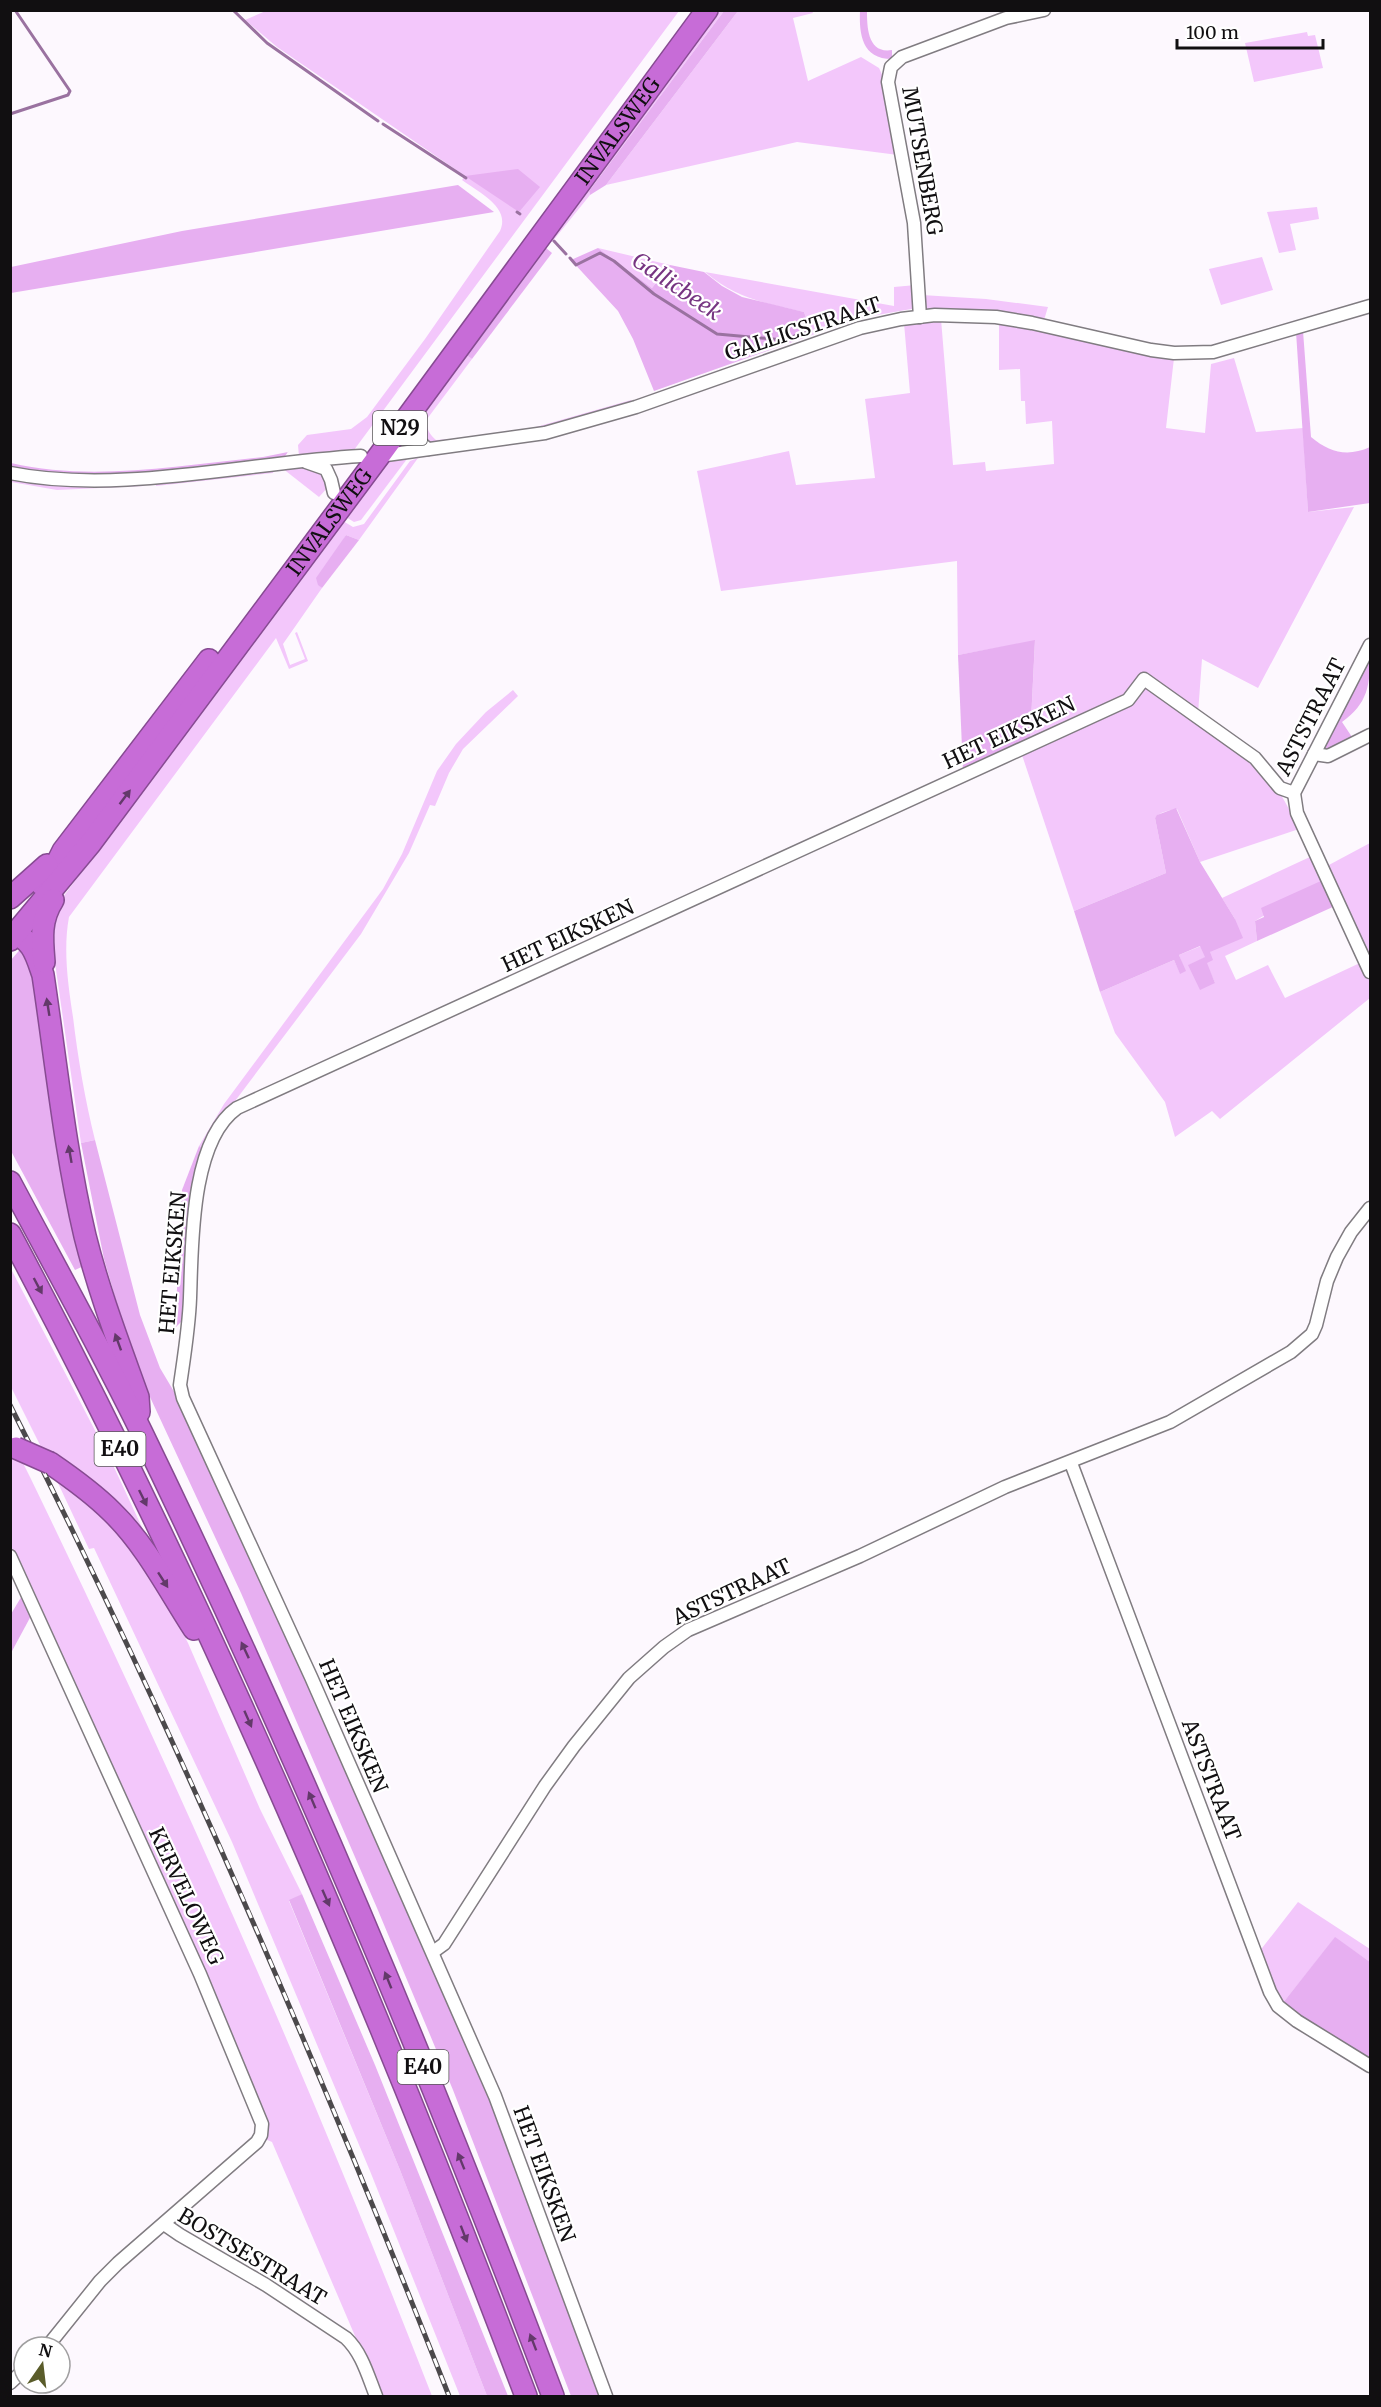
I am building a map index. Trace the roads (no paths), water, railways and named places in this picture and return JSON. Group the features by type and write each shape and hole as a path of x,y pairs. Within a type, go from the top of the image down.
{"highway":[{"name":"INVALSWEG","path":"12,932 67,874 690,10"},
{"name":"INVALSWEG","path":"12,932 56,866 63,851 334,493 408,417 706,10"},
{"path":"10,898 63,851"},
{"path":"43,975 45,965 42,926 47,909 63,886 67,874"},
{"path":"12,932 35,950 43,975 69,1148 85,1235 103,1302 138,1397 139,1428"},
{"name":"E40","path":"10,1182 139,1428 251,1662 372,1940 519,2305 553,2397"},
{"name":"E40","path":"10,1234 117,1443 224,1666 350,1950 526,2397"},
{"path":"13,1447 50,1464 86,1488 120,1520 139,1543 197,1635 224,1666"}],"street":[{"name":"MUTSENBERG","path":"920,317 914,223 888,74 895,62 902,57 1006,18 1044,10"},
{"name":"GALLICSTRAAT","path":"10,473 64,480 143,478 305,462 319,458 370,456 545,433 636,407 860,328 920,317 969,315 996,317 1151,350 1194,354 1213,352 1371,306"},
{"path":"408,417 410,430 428,449"},
{"path":"305,462 326,469 334,493"},
{"name":"ASTSTRAAT","path":"1371,645 1294,793 1297,813 1371,972"},
{"name":"HET EIKSKEN","path":"606,2397 495,2096 433,1952 366,1807 306,1666 183,1398 180,1385 190,1300 193,1215 199,1182 211,1144 222,1121 237,1108 1128,700 1144,679 1255,758 1280,788 1294,793"},
{"path":"1314,754 1328,756 1371,735"},
{"name":"ASTSTRAAT","path":"433,1952 444,1944 545,1786 574,1746 629,1678 664,1647 688,1630 860,1556 1005,1487 1071,1463 1170,1422 1291,1352 1305,1342 1316,1324 1336,1257 1371,1208"},
{"name":"ASTSTRAAT","path":"1071,1463 1270,1992 1278,2006 1297,2021 1371,2066"},
{"name":"KERVELOWEG","path":"10,1556 200,1974 260,2117 261,2135 257,2142 164,2223"},
{"name":"BOSTSESTRAAT","path":"57,2335 100,2281 164,2223 180,2235 266,2285 346,2338 360,2355 375,2397"}],"waterway":[{"path":"10,114 68,95 70,91 15,10"},
{"name":"Gallicbeek","path":"233,10 267,43 378,121"},
{"name":"Gallicbeek","path":"383,124 466,178"},
{"name":"Gallicbeek","path":"554,241 566,254"},
{"name":"Gallicbeek","path":"570,258 576,265 600,253 614,261 654,294 717,334 784,340 808,331"}],"railway":[{"path":"10,1405 129,1649 242,1896 348,2145 449,2396"}]}
